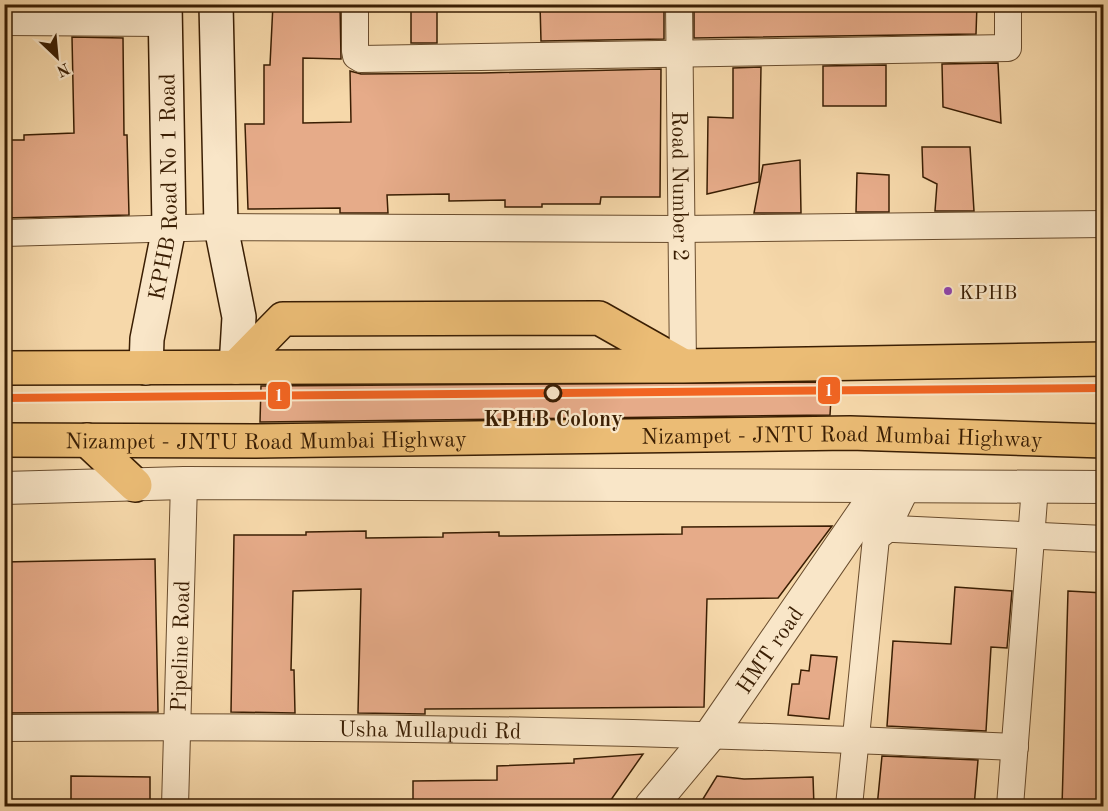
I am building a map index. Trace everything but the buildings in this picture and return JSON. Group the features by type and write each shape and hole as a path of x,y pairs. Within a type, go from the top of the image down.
{"highway":[{"path":"236,367 283,319 599,318 683,366"},
{"path":"4,368 683,366 1104,359"},
{"name":"Nizampet - JNTU Road Mumbai Highway","path":"4,440 256,441 850,433 1104,441"},
{"path":"87,440 135,484"}],"main road":[{"path":"216,4 221,227 239,317 236,367"},
{"name":"KPHB Road No 1 Road","path":"146,368 147,339 170,228 166,14"},
{"path":"239,317 283,319"}],"street":[{"path":"355,4 355,51 356,56 361,59 1008,48 1008,4"},
{"name":"Road Number 2","path":"679,4 683,366"},
{"path":"4,22 166,14"},
{"path":"4,233 221,227 681,229 1104,224"},
{"path":"4,488 184,483 1104,487"},
{"name":"Pipeline Road","path":"175,807 184,483"},
{"name":"HMT road","path":"651,807 711,734 872,527 894,487"},
{"path":"1010,807 1035,487"},
{"path":"849,807 876,538 872,527 1104,538"},
{"name":"Usha Mullapudi Rd","path":"4,728 178,726 711,734 1015,747"}],"metro line":[{"name":"1","path":"4,398 1104,388"}],"place":[{"name":"KPHB","path":"948,291"},
{"name":"KPHB Colony","path":"553,393"}]}
